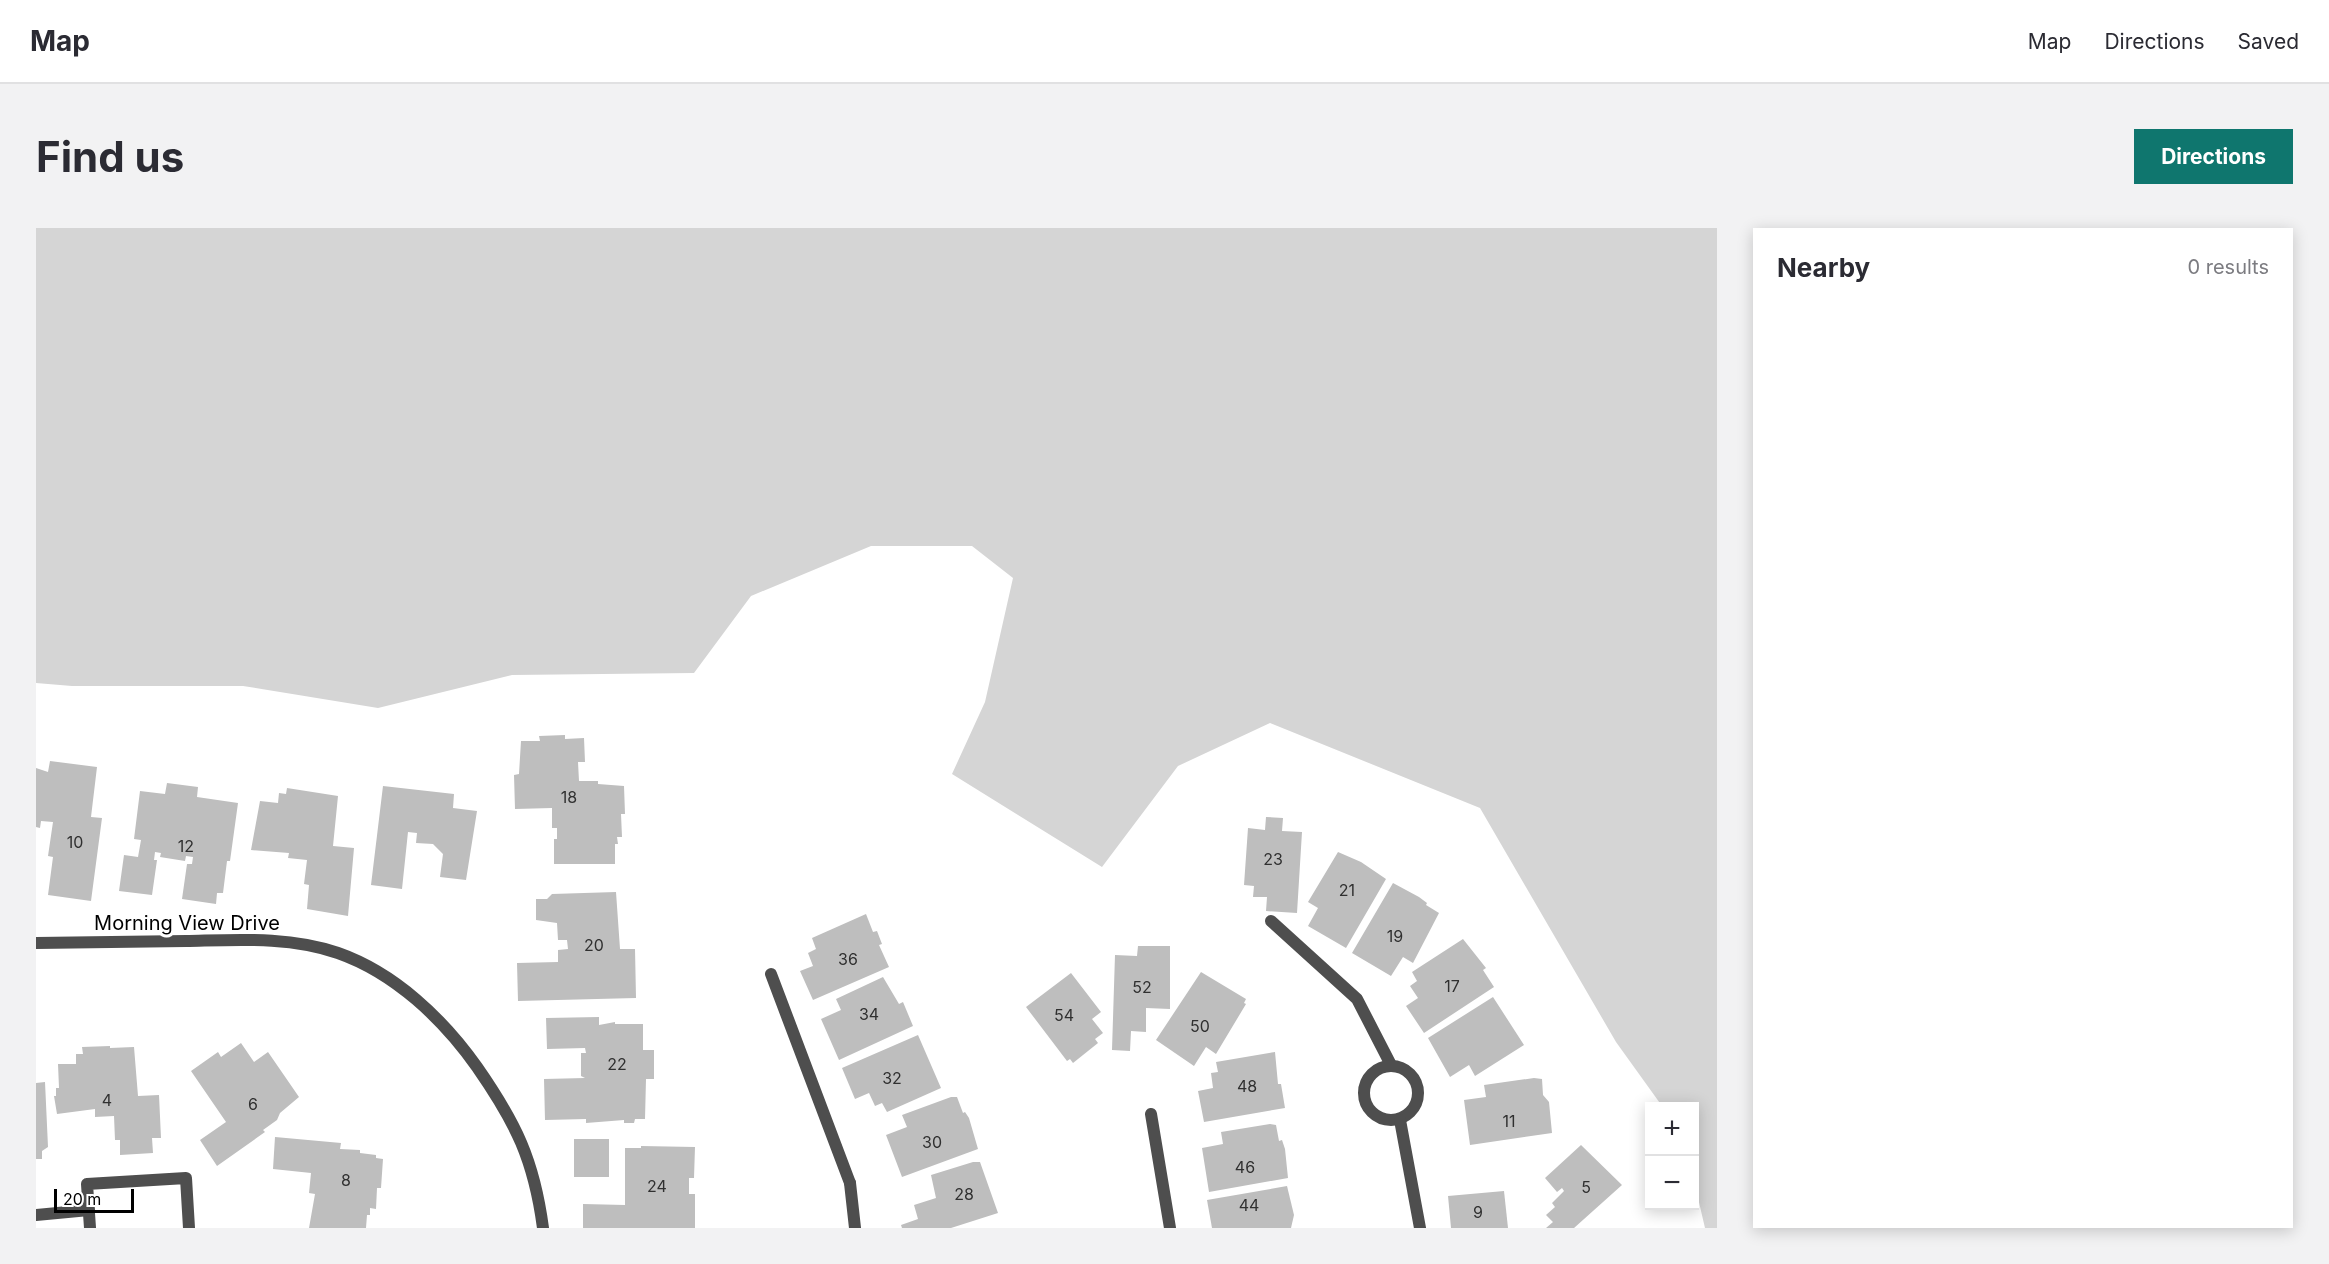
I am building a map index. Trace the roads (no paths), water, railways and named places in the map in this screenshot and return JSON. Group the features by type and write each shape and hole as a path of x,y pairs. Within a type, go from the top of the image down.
{"street":[{"path":"1271,921 1357,999 1391,1065"},
{"name":"Morning View Drive","path":"36,943 266,940 338,954 364,965 396,985 435,1017 465,1050 485,1079 516,1126 534,1177 543,1228"},
{"path":"771,974 850,1183 855,1228"},
{"path":"1391,1065 1409,1072 1418,1089 1415,1108 1400,1120 1381,1119 1366,1107 1363,1088 1373,1071 1391,1065"},
{"path":"1151,1114 1170,1228"},
{"path":"1400,1120 1420,1228"},
{"path":"90,1228 87,1184 186,1178 189,1228"},
{"path":"36,1215 89,1210"}]}
